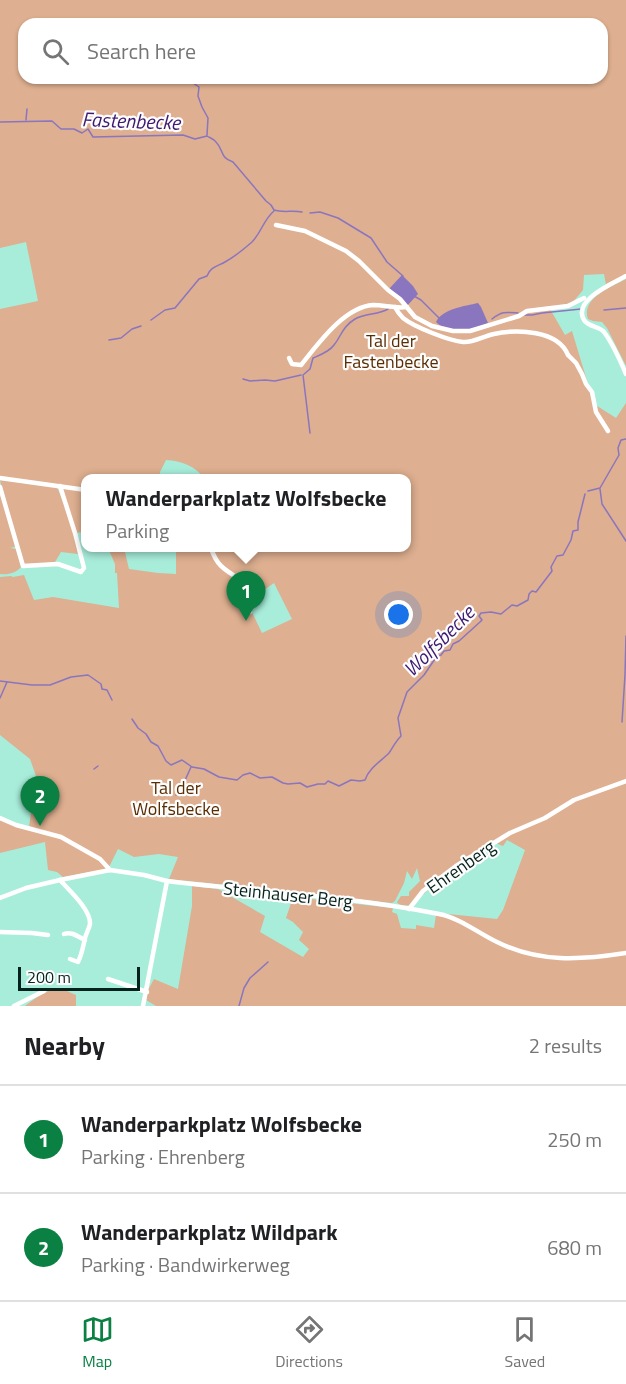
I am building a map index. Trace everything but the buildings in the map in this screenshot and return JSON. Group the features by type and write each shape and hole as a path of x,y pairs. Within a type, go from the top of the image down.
{"street":[{"path":"276,225 305,231 346,251 387,290 400,299 415,317 432,326 453,331 464,332 485,327 519,316 527,311 568,306 584,298"},
{"path":"626,276 589,298 583,311 586,322 598,327 606,334 626,374"},
{"path":"289,358 292,364 301,365 328,332 361,309 372,305 407,307"},
{"path":"394,307 413,324 464,343 495,333 519,330 552,338 576,363 592,392 596,412 608,431"},
{"path":"0,478 81,489"},
{"path":"0,487 23,566 58,564 81,572 84,568 60,486"},
{"path":"213,552 215,559 225,570 238,578 250,612"},
{"name":"Ehrenberg","path":"626,781 574,800 545,818 510,833 456,866 423,891 409,909 446,916 517,951 537,957 592,958 626,953"},
{"path":"0,818 16,825 61,837 100,859 110,870"},
{"path":"0,898 26,888 110,870"},
{"name":"Steinhauser Berg","path":"110,870 167,881 409,909"},
{"path":"60,880 87,911 90,925 78,962 70,959"},
{"path":"144,1006 167,881"},
{"path":"0,932 48,935"},
{"path":"64,934 74,934 85,940"},
{"path":"108,979 147,992"},
{"path":"14,1006 44,991"}],"green space":[{"path":"0,0 626,0 626,274 606,285 604,274 584,275 583,290 573,302 550,309 565,335 572,331 594,404 616,418 626,403 626,1006 156,1006 146,1000 147,992 154,979 178,989 192,906 192,886 218,889 265,916 260,932 303,957 309,949 299,940 303,932 286,918 293,897 393,908 392,912 397,914 401,928 416,929 416,925 434,928 438,913 497,919 503,910 525,850 507,840 503,846 495,843 442,877 412,905 408,906 397,902 401,896 409,896 409,892 420,881 417,868 412,879 407,871 404,883 392,903 169,879 178,857 159,854 134,857 118,849 108,869 63,877 57,872 48,870 45,842 0,853 0,820 29,827 36,776 30,759 0,735 0,577 24,575 34,600 53,597 119,608 117,573 115,573 115,564 110,552 125,552 129,569 176,574 176,552 411,552 411,474 200,474 188,465 166,460 160,474 81,474 81,532 74,533 78,554 61,552 55,562 24,565 18,546 10,548 17,549 21,567 12,573 0,574 0,490 3,493 0,480 56,487 64,505 58,486 0,478 0,309 38,301 26,242 0,248","holes":["274,583 292,619 262,633 247,602"]},
{"path":"626,279 626,366 607,328 602,322 588,319 587,312 593,299"},
{"path":"60,988 76,995 76,1006 25,1006 45,992"}],"shaded area":[{"path":"402,275 418,294 406,307 388,290"},
{"path":"478,303 488,323 475,328 455,330 436,322 448,311"}],"waterway":[{"path":"194,84 199,87 198,96 208,118 207,135"},
{"path":"26,120 27,109"},
{"name":"Fastenbecke","path":"0,122 52,121 61,129 74,129 82,133 88,129 93,137 183,135 195,139 207,136 215,141 224,156 233,162 274,210 302,212"},
{"path":"151,320 165,310 175,308 199,279 207,276 212,269 232,258 252,242 274,211"},
{"name":"Fastenbecke","path":"310,213 320,212 338,218 371,238 387,262 403,276"},
{"name":"Fastenbecke","path":"414,296 439,318"},
{"name":"Fastenbecke","path":"604,310 626,308"},
{"path":"310,433 303,375 310,369 313,358 332,347 345,328 355,319 388,309"},
{"name":"Fastenbecke","path":"525,315 581,309"},
{"name":"Fastenbecke","path":"492,319 504,313 518,313"},
{"path":"109,340 121,338 132,329 141,326"},
{"path":"243,379 275,381 301,375"},
{"name":"Wolfsbecke","path":"588,491 600,488 619,455 618,448 621,440 626,439"},
{"path":"600,489 602,504 626,541"},
{"name":"Wolfsbecke","path":"132,719 151,742 158,746 166,761 171,765 182,760 192,767 204,769 219,777 237,780 250,773 260,778 272,777 283,783 300,783 307,787 325,784 328,781 339,786 351,780 365,780 369,772 389,753 401,736 398,718 407,692 424,675 437,656 450,650 453,644 480,622 481,613 501,614 512,605 517,606 528,600 532,591 536,592 552,571 551,567 557,556 563,555 573,531 578,530 585,494"},
{"path":"622,722 626,636"},
{"path":"0,681 50,685 71,677 88,675 101,684 102,689 107,690 112,700"},
{"path":"0,698 7,682"},
{"path":"94,769 98,766"},
{"path":"182,787 191,767"},
{"path":"239,1006 244,988 250,978 268,962"}],"place":[{"name":"Wanderparkplatz Wolfsbecke","path":"246,621"},
{"name":"Wanderparkplatz Wildpark","path":"40,826"}],"park label":[{"name":"Tal der Fastenbecke","path":"391,351"},
{"name":"Tal der Wolfsbecke","path":"176,798"}]}
